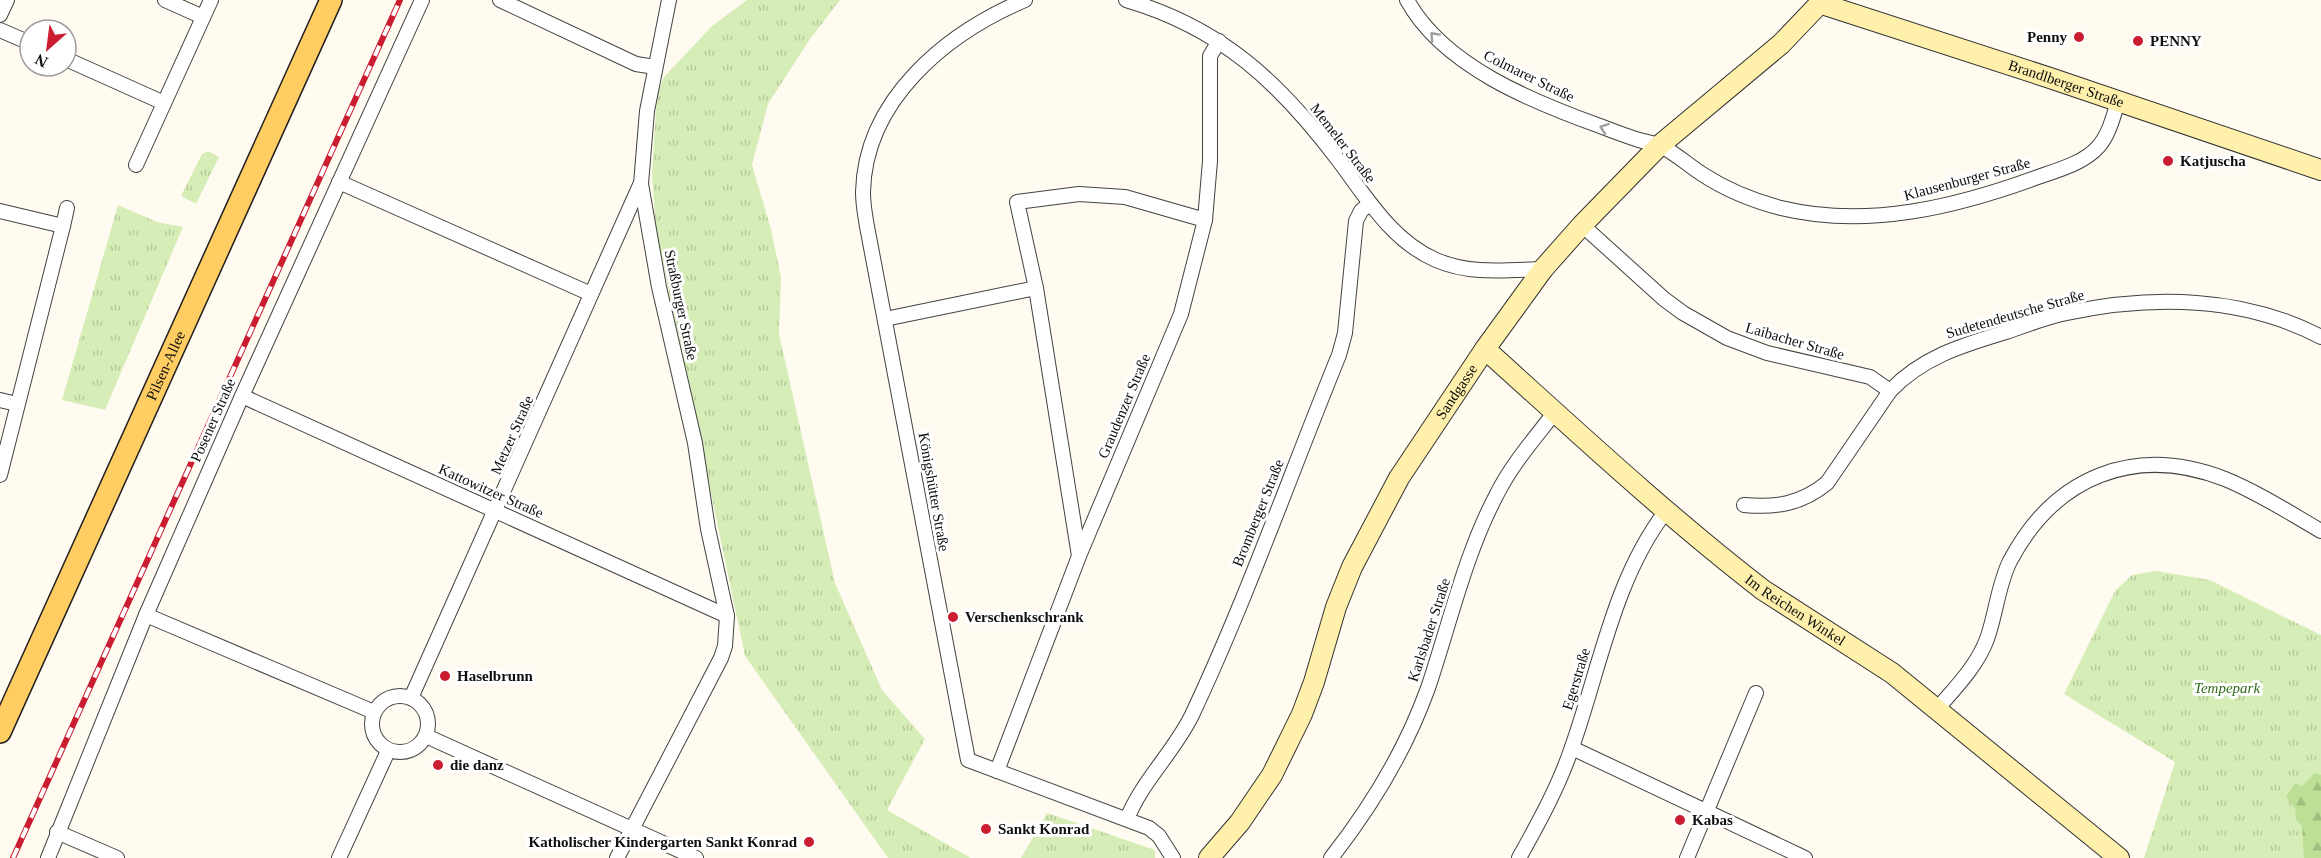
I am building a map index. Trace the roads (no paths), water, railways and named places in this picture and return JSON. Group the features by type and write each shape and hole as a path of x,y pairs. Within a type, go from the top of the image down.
{"main road":[{"name":"Pilsen-Allee","path":"0,732 332,0"}],"street":[{"path":"0,15 7,0"},
{"path":"165,0 203,17"},
{"path":"136,165 211,0"},
{"name":"Posener Straße","path":"48,858 146,615 242,396 422,0"},
{"path":"500,0 636,64 655,67"},
{"name":"Straßburger Straße","path":"617,858 721,658 725,646 727,615 708,529 695,443 659,287 640,184 643,140 669,0"},
{"name":"Königshütter Straße","path":"997,771 968,760 958,718 867,230 863,191 868,159 876,133 908,81 953,39 981,21 1025,0"},
{"name":"Memeler Straße","path":"1126,0 1180,19 1219,41 1259,70 1319,136 1369,204 1402,238 1435,260 1454,267 1478,271 1543,269"},
{"name":"Colmarer Straße","path":"1407,0 1424,25 1442,44 1462,60 1490,77 1568,114 1660,145"},
{"name":"Sandgasse","path":"1209,858 1240,822 1276,767 1302,714 1336,607 1352,567 1399,478 1485,349 1543,269 1582,225 1660,145 1781,45 1818,1"},
{"name":"Brandlberger Straße","path":"1818,1 2321,170"},
{"path":"0,30 18,38"},
{"name":"Graudenzer Straße","path":"997,771 1079,556 1181,314 1205,220 1210,160 1210,56 1219,41"},
{"path":"78,64 164,103"},
{"name":"Klausenburger Straße","path":"1660,145 1704,176 1743,195 1780,208 1842,216 1900,214 1948,205 2022,183 2090,155 2105,138 2118,102"},
{"path":"339,182 591,294"},
{"name":"Metzer Straße","path":"411,698 640,184"},
{"path":"1079,556 1036,288 1017,202 1079,194 1125,197 1205,220"},
{"name":"Bromberger Straße","path":"1128,819 1134,802 1175,744 1191,716 1246,588 1339,356 1345,333 1356,221 1361,211 1369,204"},
{"path":"0,475 67,208"},
{"path":"0,211 63,226"},
{"name":"Laibacher Straße","path":"1582,225 1664,299 1718,333 1767,353 1870,377 1890,391"},
{"path":"885,319 1036,288"},
{"name":"Sudetendeutsche Straße","path":"1744,505 1764,507 1786,505 1814,493 1827,483 1890,391 1902,379 1948,350 2065,313 2105,306 2184,301 2228,306 2302,328 2321,338"},
{"name":"Im Reichen Winkel","path":"1485,349 1666,511 1763,590 1873,660 1937,709 2119,858"},
{"name":"Kattowitzer Straße","path":"242,396 727,615"},
{"path":"0,400 17,404"},
{"name":"Karlsbader Straße","path":"1331,858 1372,800 1393,764 1413,722 1427,690 1467,565 1497,493 1520,458 1556,412"},
{"path":"1937,709 1979,657 1988,638 2009,563 2024,537 2041,515 2059,498 2102,473 2127,467 2178,466 2244,488 2321,531"},
{"name":"Egerstraße","path":"1519,858 1558,783 1572,748 1625,584 1651,531 1666,511"},
{"path":"146,615 374,712"},
{"path":"1687,858 1756,693"},
{"path":"394,696 411,698 425,710 428,718 426,736 414,749 406,752 388,751 375,738 372,729 374,712 386,699 394,696"},
{"path":"426,736 696,858"},
{"path":"1572,748 1805,858"},
{"path":"339,858 388,751"},
{"path":"997,771 1149,828 1159,836 1173,858"},
{"path":"57,832 117,858"}],"railway":[{"path":"13,858 400,0"}],"place":[{"name":"Penny","path":"2079,37"},
{"name":"PENNY","path":"2138,41"},
{"name":"Katjuscha","path":"2168,161"},
{"name":"Verschenkschrank","path":"953,617"},
{"name":"Haselbrunn","path":"445,676"},
{"name":"die danz","path":"438,765"},
{"name":"Kabas","path":"1680,820"},
{"name":"Sankt Konrad","path":"986,829"},
{"name":"Katholischer Kindergarten Sankt Konrad","path":"809,842"}],"park label":[{"name":"Tempepark","path":"2227,688"}]}
